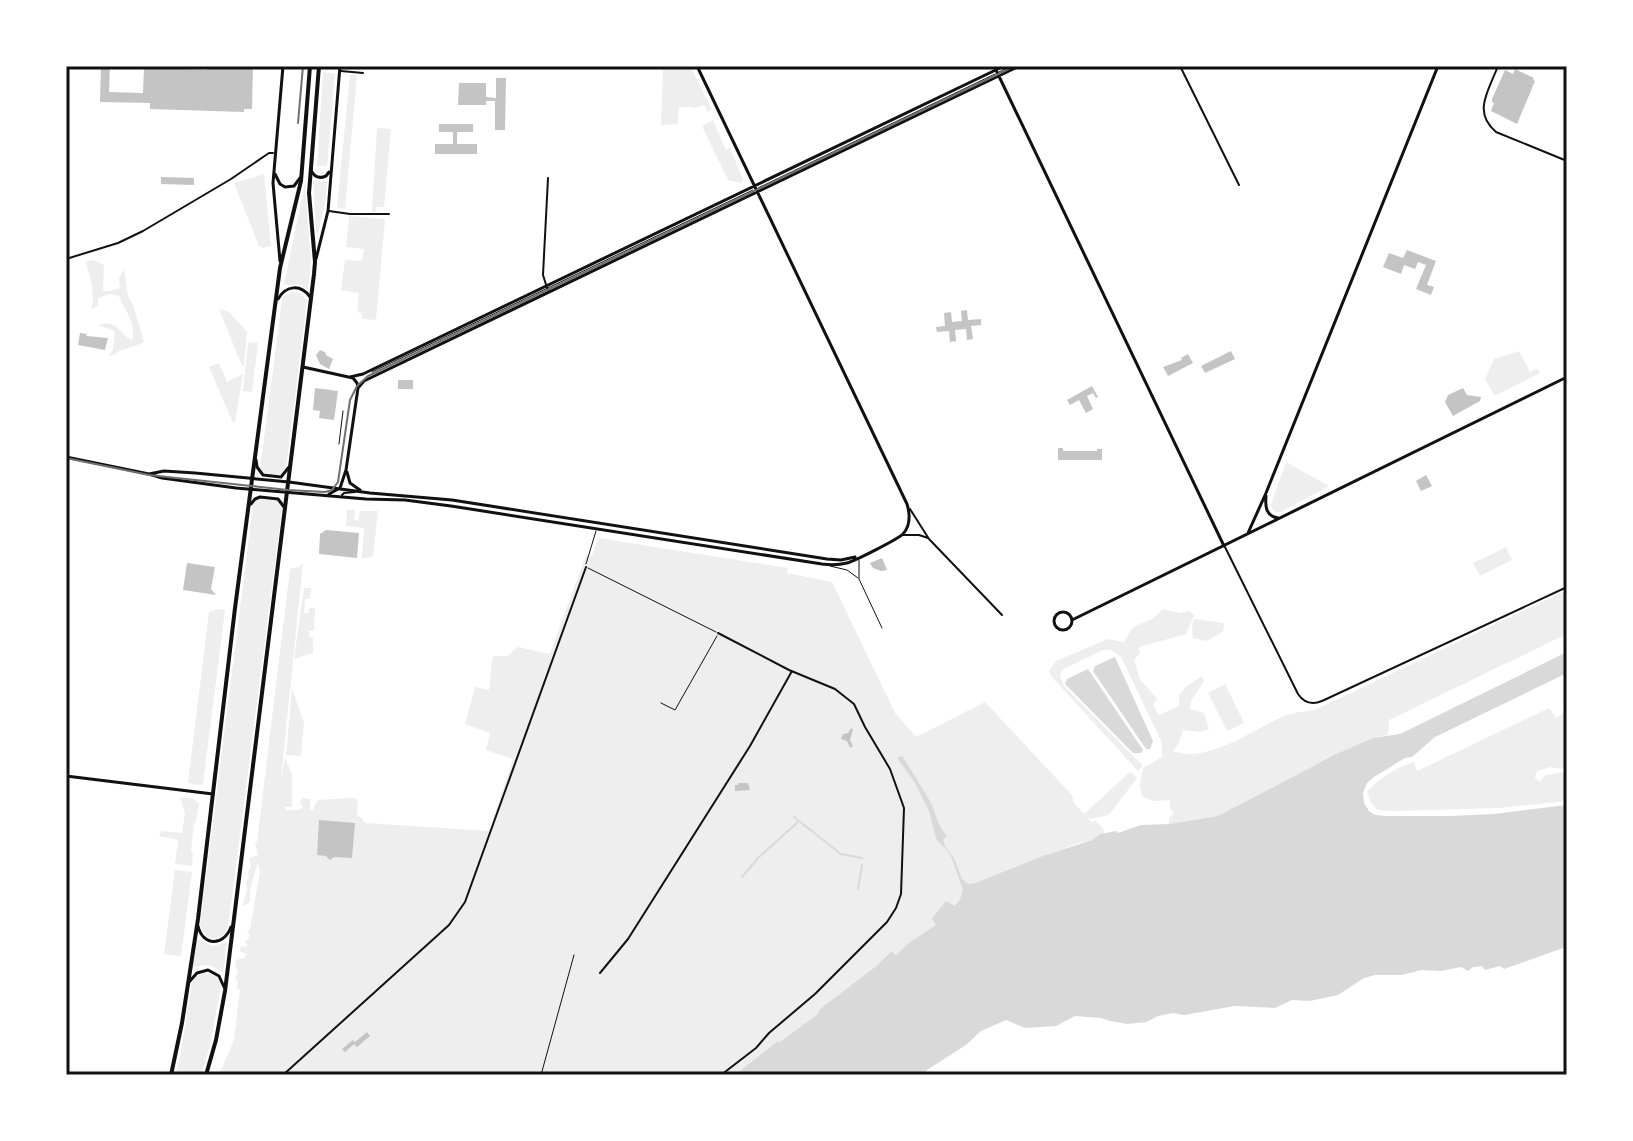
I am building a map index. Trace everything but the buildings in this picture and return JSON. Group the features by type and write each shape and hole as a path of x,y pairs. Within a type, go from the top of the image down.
{"main road":[{"path":"171,1075 198,919 280,268 301,176 310,68"},
{"path":"206,1075 225,991 311,301 315,262 309,193 319,68"}],"street":[{"path":"280,268 281,249 273,185 283,66"},
{"path":"697,66 907,504 929,539 1002,615"},
{"path":"997,73 1004,66"},
{"path":"358,388 367,379 547,289 997,73 1019,66"},
{"path":"1180,66 1239,185"},
{"path":"1248,534 1438,66"},
{"path":"1498,66 1483,106 1489,126 1496,132 1567,161"},
{"path":"315,262 328,211 340,68 363,73"},
{"path":"997,73 1224,546 1298,694 1306,702 1318,703 1567,587"},
{"path":"66,259 130,238 269,153 276,153"},
{"path":"311,166 314,175 322,178 329,174 331,164"},
{"path":"275,170 279,183 285,187 296,185 301,176"},
{"path":"547,289 543,275 543,247 548,178"},
{"path":"328,211 389,214"},
{"path":"277,300 283,291 295,287 305,291 311,301"},
{"path":"303,367 350,377 363,374 547,289"},
{"path":"1567,326 1567,339"},
{"path":"326,495 340,488 346,470 358,388 356,381 350,377"},
{"path":"1072,620 1567,377"},
{"path":"66,457 183,481 251,490 405,500 815,564 853,561 902,535 919,535 929,539"},
{"path":"255,457 261,474 278,477 284,475 292,459"},
{"path":"346,470 350,483 364,492"},
{"path":"149,474 184,472 437,498 841,560 860,556"},
{"path":"183,481 184,472"},
{"path":"342,497 344,493 364,492"},
{"path":"1266,493 1266,510 1271,516 1281,518"},
{"path":"248,510 257,498 278,499 285,515"},
{"path":"902,535 910,516 907,504"},
{"path":"508,514 509,508"},
{"path":"793,560 797,558 794,553"},
{"path":"283,1075 449,925 465,902 586,567"},
{"path":"1069,614 1072,624 1067,629 1055,625 1057,614 1084,613"},
{"path":"718,633 835,689 854,704 890,769 904,808 901,894 883,927 756,1048 721,1075"},
{"path":"600,973 628,939 750,746 792,671"},
{"path":"66,776 213,794"},
{"path":"198,919 201,935 215,942 228,935 234,920"},
{"path":"187,985 197,973 209,971 221,979 225,991"}],"lane":[{"path":"997,73 1011,66"},
{"path":"367,379 377,371 547,289"},
{"path":"363,374 377,371"},
{"path":"597,528 586,567 718,633 675,710 661,703"},
{"path":"860,556 859,579 882,628"},
{"path":"815,564 842,569 859,579"}],"path":[{"path":"339,444 343,411"},
{"path":"541,1075 574,955"}],"shaded area":[{"path":"663,66 690,66 712,109 708,112 704,105 679,107 678,124 661,125"},
{"path":"323,72 335,74 327,166 317,166"},
{"path":"350,75 357,75 345,209 337,208"},
{"path":"713,120 726,150 730,148 743,179 741,183 728,180 702,126"},
{"path":"377,128 391,129 384,207 377,207 376,212 372,212"},
{"path":"264,174 271,246 263,248 259,246 234,183"},
{"path":"313,180 327,182 318,234 316,233"},
{"path":"305,182 311,263 308,290 298,284 284,285"},
{"path":"349,216 385,219 376,320 363,319 361,312 357,313 359,293 341,290 345,260 362,261 364,249 346,247"},
{"path":"93,260 104,265 103,291 120,288 119,278 124,269 128,296 144,342 109,356 115,331 97,325 113,325 132,341 133,329 119,296 110,294 98,298 98,306 91,309 93,292 86,263"},
{"path":"292,292 300,293 307,301 286,468 279,475 264,473 260,469 282,300"},
{"path":"219,309 229,312 247,332 244,366 242,366"},
{"path":"248,342 258,343 252,392 243,391"},
{"path":"1519,351 1530,372 1537,368 1540,373 1495,396 1485,379 1494,359"},
{"path":"219,363 227,382 243,374 233,423 209,367"},
{"path":"1286,462 1329,486 1276,512 1271,504"},
{"path":"258,499 278,501 282,508 228,928 221,936 213,938 206,936 200,925 253,505"},
{"path":"347,510 355,510 354,520 358,521 360,511 378,511 373,556 362,558 364,528 346,526"},
{"path":"598,538 788,568 787,573 832,582 895,713 916,737 985,702 1072,795 1074,803 1084,814 1130,772 1137,778 1109,815 1090,819 1085,814 1091,822 1096,821 1103,828 1104,833 968,884 955,907 946,901 933,917 937,925 896,955 890,951 875,967 820,1009 818,1014 735,1075 219,1075 234,1040 240,990 235,979 238,971 235,966 236,960 245,958 246,954 240,948 247,947 245,942 249,938 247,931 250,929 260,871 258,862 250,889 250,902 244,906 251,866 249,858 258,855 255,843 290,569 303,563 281,779 285,758 292,774 292,804 285,807 286,810 303,807 300,803 302,798 310,799 310,810 313,811 318,800 353,798 358,802 357,814 366,823 489,831 513,759 486,750 490,733 465,724 475,687 489,690 494,656 507,656 518,647 550,654 586,555 592,556"},
{"path":"1506,547 1512,560 1480,576 1473,563"},
{"path":"304,588 311,588 310,599 305,599 304,613 315,608 314,630 309,631 309,637 313,638 313,653 294,659"},
{"path":"1567,590 1567,634 1389,720 1388,735 1336,754 1218,816 1169,824 1169,818 1174,813 1169,800 1153,801 1142,796 1143,768 1162,757 1162,743 1121,657 1112,650 1103,650 1062,670 1060,675 1064,686 1143,766 1138,771 1049,671 1056,661 1108,639 1124,642 1133,627 1152,619 1163,609 1180,613 1189,611 1194,615 1186,634 1139,647 1140,653 1134,660 1140,679 1157,699 1153,704 1159,715 1179,706 1179,695 1202,676 1204,681 1191,701 1190,709 1204,713 1209,729 1200,732 1183,730 1173,751 1201,753 1230,744 1284,716 1315,710"},
{"path":"225,610 201,785 188,783 209,612"},
{"path":"1194,619 1224,623 1223,632 1206,641 1193,638"},
{"path":"1567,652 1567,673 1435,737 1412,757 1374,777 1363,793 1369,811 1387,816 1494,814 1567,805 1567,948 1504,969 1500,966 1485,970 1482,966 1468,971 1461,967 1401,975 1375,975 1364,978 1338,995 1310,1001 1292,1000 1275,1008 1235,1006 1184,1015 1173,1013 1146,1022 1127,1024 1075,1016 1056,1026 1025,1028 1006,1020 981,1031 923,1075 735,1075 818,1014 820,1009 891,951 896,955 936,925 932,918 946,901 955,906 960,899 963,890 952,859 936,839 929,811 915,783 897,758 902,756 930,801 947,836 943,839 945,846 954,858 962,879 968,884 975,883 1101,834 1118,833 1141,825 1218,816 1336,754 1373,738 1400,734"},
{"path":"1115,657 1153,741 1150,749 1146,749 1093,671 1095,666"},
{"path":"1088,669 1143,750 1141,753 1133,753 1065,684 1067,679"},
{"path":"1225,684 1244,723 1227,731 1208,693"},
{"path":"292,688 304,723 299,756 286,755"},
{"path":"1567,699 1567,770 1551,767 1537,771 1535,778 1540,782 1545,775 1567,772 1567,801 1499,808 1396,811 1378,810 1371,803 1367,792 1395,770 1414,762 1417,771 1549,708 1556,718 1564,713 1563,701"},
{"path":"180,797 194,799 199,804 194,823 192,866 175,864 178,840 159,836 161,831 182,833 185,813"},
{"path":"175,870 192,872 181,956 164,954"},
{"path":"197,939 213,946 227,942 223,973 209,966 193,968"},
{"path":"205,973 216,976 221,986 210,1046 201,1075 175,1075 192,982 195,977"}],"waterway":[{"path":"794,817 841,854 862,858"},
{"path":"742,877 798,822"},
{"path":"858,889 862,865"}],"tram line":[{"path":"66,458 149,475 288,490 332,490 338,482 350,400 357,386 368,376 1015,66"}],"railway":[{"path":"298,123 303,66"}]}
